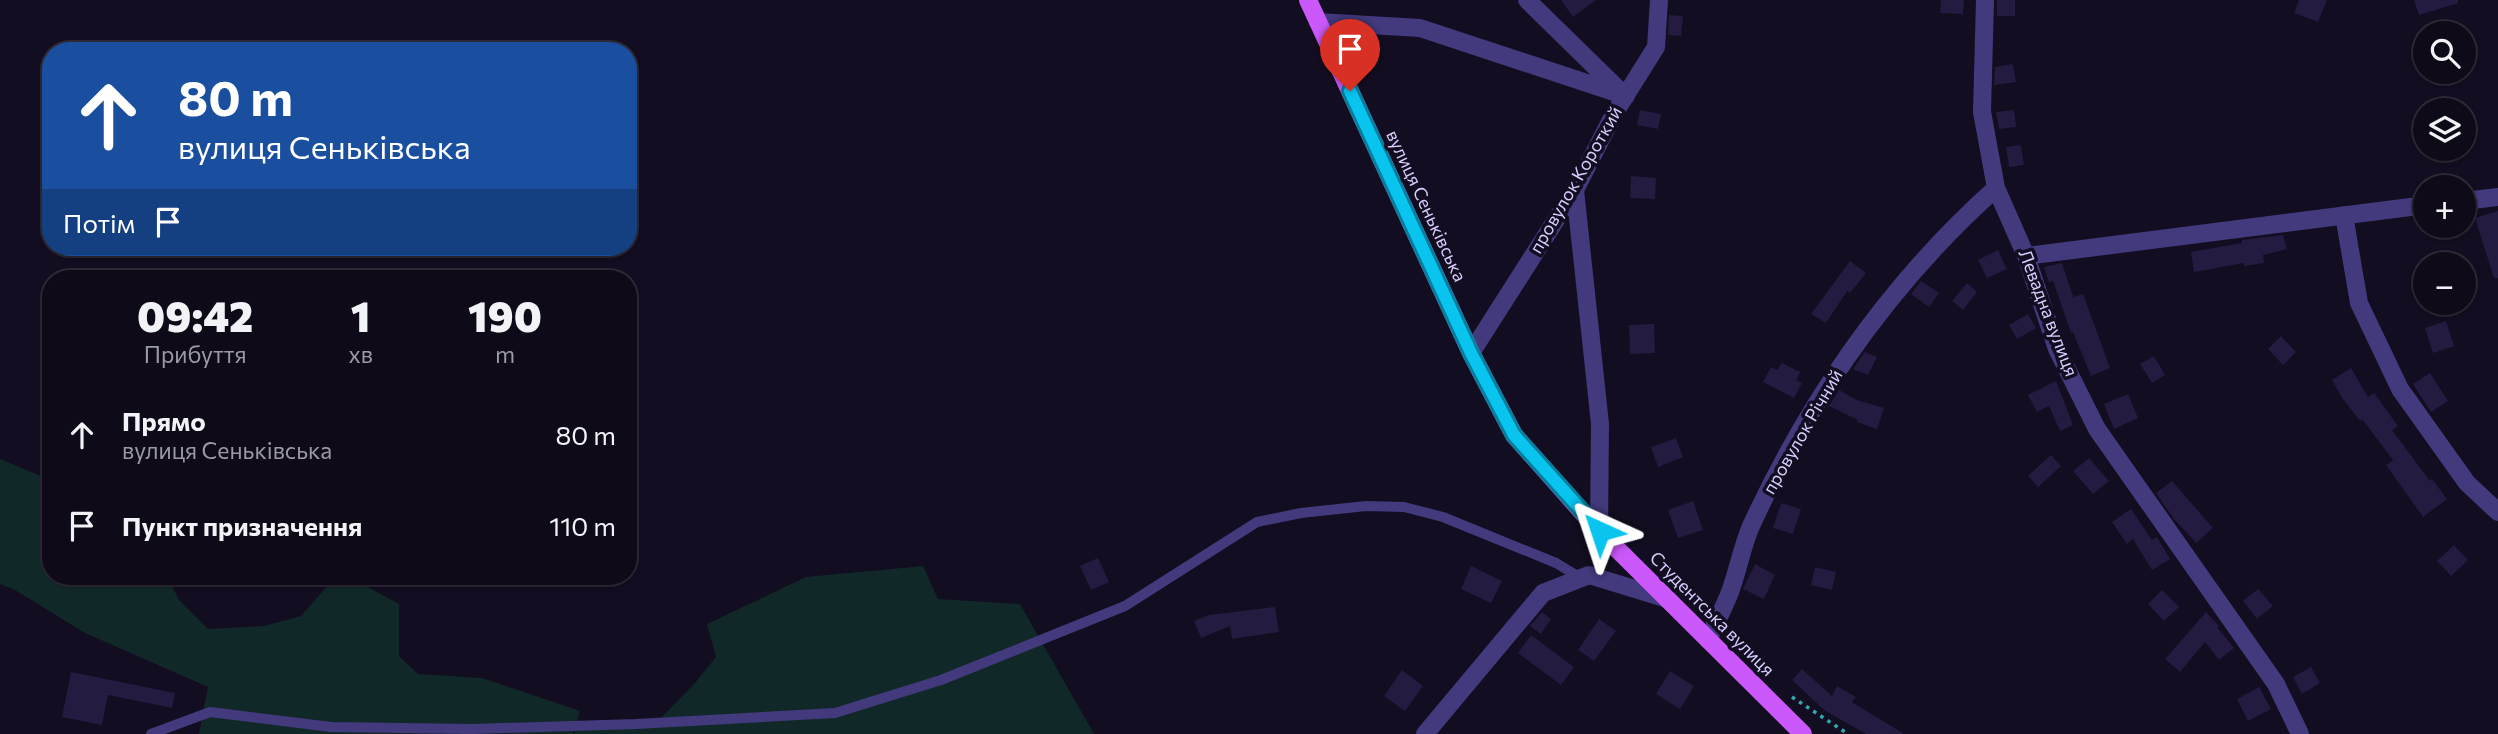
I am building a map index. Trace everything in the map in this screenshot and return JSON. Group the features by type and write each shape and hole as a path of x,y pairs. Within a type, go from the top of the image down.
{"main road":[{"name":"вулиця Сенькiвська","path":"1308,0 1471,353"},
{"name":"Студентська вулиця","path":"1471,353 1514,435 1664,598 1803,734"}],"street":[{"path":"1527,0 1626,96"},
{"name":"провулок Короткий","path":"1471,353 1575,190 1656,47 1659,0"},
{"name":"Левадна вулиця","path":"1985,0 1982,112 1996,188 2026,256 2057,349 2097,429 2276,684 2300,734"},
{"path":"1318,22 1420,29 1626,96"},
{"name":"провулок Річний","path":"1708,640 1729,594 1750,528 1831,379 1900,285 1966,215 1996,188"},
{"path":"1575,190 1600,424 1600,531"},
{"path":"2476,200 2498,197"},
{"path":"2026,256 2413,207"},
{"path":"2344,215 2359,303 2400,389 2467,483 2498,512"},
{"path":"1425,734 1543,593 1589,575 1664,598"}],"lane":[{"path":"151,734 210,712 331,727 472,729 636,724 835,713 941,680 1125,606 1257,522 1353,507 1404,507 1443,517 1556,563 1582,578"}],"green space":[{"path":"0,459 42,476 42,585 172,585 179,600 208,629 264,626 301,616 328,585 364,585 399,604 399,656 418,674 482,678 580,711 573,734 199,734 208,687 85,633 15,590 0,584"},
{"path":"923,566 938,599 1020,604 1094,734 574,734 577,726 656,723 716,657 707,624 806,577"}],"building":[{"path":"1561,0 1596,0 1573,17"},
{"path":"1941,0 1964,0 1963,14 1940,13"},
{"path":"1997,0 2015,0 2015,16 1997,16"},
{"path":"2299,0 2327,0 2318,22 2294,13"},
{"path":"2414,0 2458,0 2458,3 2419,15"},
{"path":"1669,15 1683,16 1681,36 1668,35"},
{"path":"2013,64 2016,82 1994,85 1995,67"},
{"path":"1640,110 1661,114 1658,129 1637,125"},
{"path":"2014,110 2016,127 1999,129 1996,112"},
{"path":"2021,145 2024,165 2009,167 2006,147"},
{"path":"1631,176 1656,178 1655,199 1630,198"},
{"path":"2498,211 2498,278 2494,278 2476,218"},
{"path":"2283,235 2287,249 2263,255 2264,263 2244,266 2244,263 2194,272 2191,252 2242,243 2242,240"},
{"path":"1998,250 2007,269 1987,278 1978,260"},
{"path":"1850,261 1866,273 1850,293 1847,291 1826,323 1811,314"},
{"path":"2062,263 2073,297 2083,294 2110,368 2091,376 2073,332 2071,333 2053,281 2049,282 2044,267"},
{"path":"1921,281 1939,293 1929,307 1911,294"},
{"path":"1967,283 1977,292 1963,310 1952,301"},
{"path":"2028,314 2036,328 2017,339 2009,325"},
{"path":"2446,321 2454,346 2433,353 2425,328"},
{"path":"1654,324 1655,353 1630,354 1629,325"},
{"path":"2281,336 2296,352 2283,365 2268,349"},
{"path":"1865,352 1877,357 1868,375 1853,369"},
{"path":"2154,356 2165,375 2152,383 2140,364"},
{"path":"1782,363 1800,372 1796,380 1802,383 1794,398 1763,382 1771,367 1777,370"},
{"path":"2351,368 2368,397 2374,393 2398,426 2392,430 2447,499 2423,517 2386,465 2393,460 2362,419 2360,421 2342,398 2332,380"},
{"path":"2430,373 2448,401 2431,412 2413,384"},
{"path":"2056,381 2073,425 2060,431 2049,406 2037,412 2028,395"},
{"path":"1839,390 1857,400 1884,408 1877,429 1857,422 1858,420 1829,406"},
{"path":"2128,394 2138,418 2114,429 2104,404"},
{"path":"1676,438 1683,457 1658,467 1651,447"},
{"path":"2051,455 2061,466 2038,487 2028,476"},
{"path":"2089,458 2109,481 2093,494 2073,471"},
{"path":"2172,481 2213,528 2196,543 2174,519 2156,493"},
{"path":"1693,501 1703,530 1678,538 1668,510"},
{"path":"1781,503 1801,509 1793,534 1773,528"},
{"path":"2131,509 2152,540 2157,537 2170,559 2152,570 2133,539 2127,544 2112,522"},
{"path":"2454,545 2468,560 2451,576 2437,561"},
{"path":"1098,558 1109,582 1091,590 1080,566"},
{"path":"1755,564 1775,575 1764,599 1743,589"},
{"path":"1471,566 1502,581 1491,603 1461,589"},
{"path":"1815,567 1836,572 1832,590 1811,585"},
{"path":"2258,589 2273,606 2257,619 2243,601"},
{"path":"2162,590 2179,607 2164,621 2148,604"},
{"path":"1275,607 1279,632 1232,639 1230,626 1201,638 1194,621 1209,615"},
{"path":"1542,612 1551,619 1541,634 1530,626"},
{"path":"2206,612 2234,648 2219,660 2205,642 2180,672 2165,659"},
{"path":"1599,619 1616,631 1594,661 1578,650"},
{"path":"1531,635 1574,667 1561,685 1518,653"},
{"path":"2311,667 2320,683 2302,694 2293,677"},
{"path":"1802,669 1832,696 1837,686 1856,697 1852,702 1904,734 1866,734 1824,710 1792,680"},
{"path":"1402,670 1423,686 1405,711 1384,696"},
{"path":"1670,671 1694,686 1680,709 1656,694"},
{"path":"71,672 175,693 172,708 108,695 102,725 62,717"},
{"path":"2259,687 2271,709 2248,721 2237,699"}],"route":[{"path":"1350,91 1471,353 1514,435 1600,531"}]}
